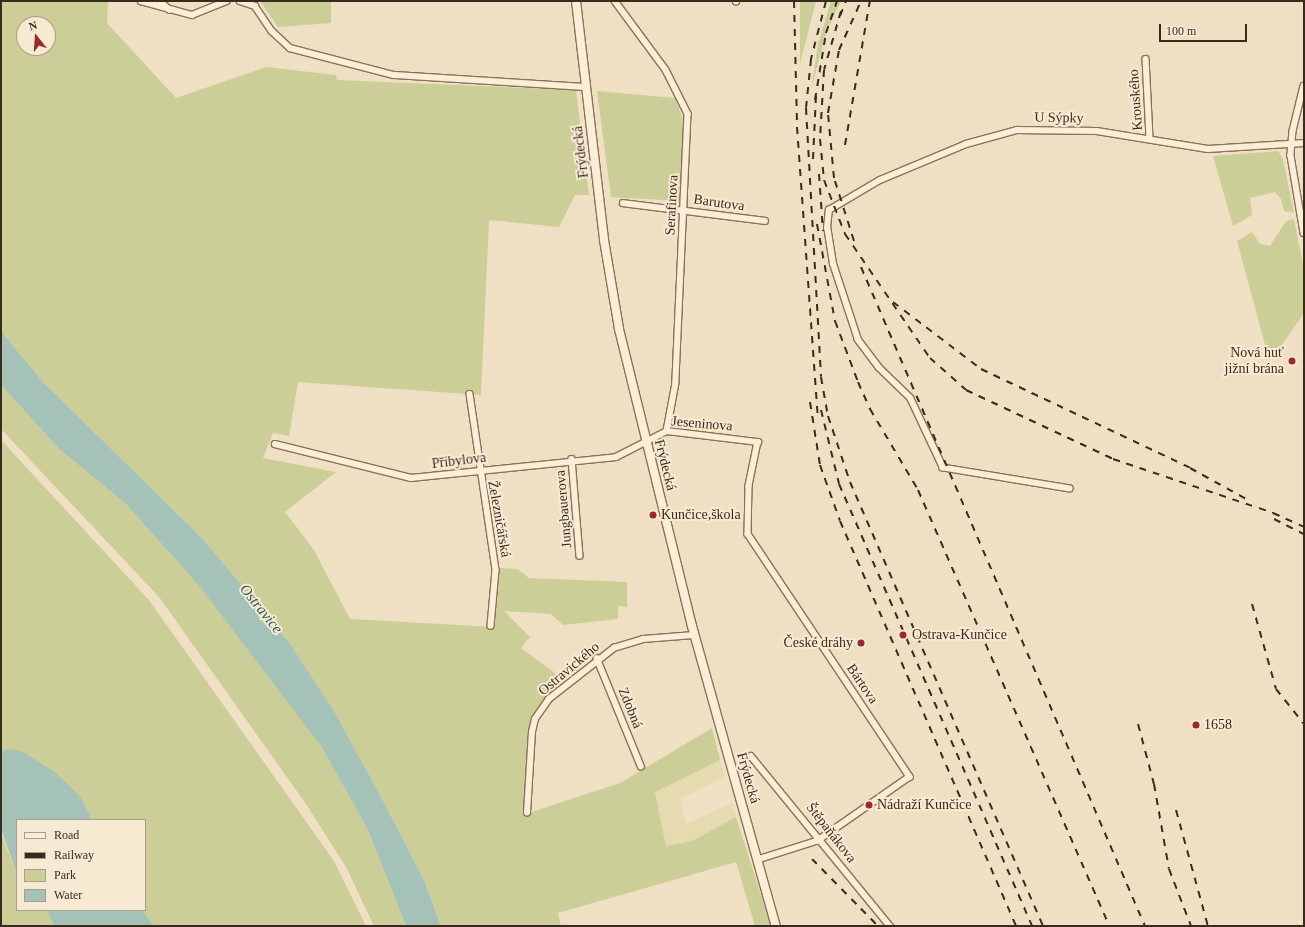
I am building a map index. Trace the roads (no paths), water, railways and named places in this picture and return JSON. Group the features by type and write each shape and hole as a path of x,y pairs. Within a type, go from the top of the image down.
{"main road":[{"name":"Frýdecká","path":"576,1 609,278 646,442 694,635 776,926"}],"street":[{"path":"141,1 174,13 192,15 226,1"},
{"path":"160,1 174,13"},
{"path":"240,1 255,6 272,31 290,48 394,75 586,87"},
{"name":"Serafinova","path":"615,1 666,70 688,114 676,383 666,431"},
{"name":"Krouského","path":"1146,59 1150,140"},
{"path":"1304,86 1291,144 1304,233"},
{"name":"U Sýpky","path":"1070,489 943,468 910,398 879,368 858,340 833,264 827,228 829,210 880,180 966,144 1017,130 1068,128 1208,149 1304,143"},
{"name":"Barutova","path":"623,203 684,209 765,221"},
{"name":"Železničářská","path":"470,394 478,470 496,570 491,626"},
{"name":"Jeseninova","path":"646,442 666,431 758,442"},
{"name":"Přibylova","path":"275,444 402,478 572,459 616,457 646,442"},
{"name":"Bártova","path":"758,442 749,486 748,534 910,777 818,841 758,860"},
{"name":"Jungbauerova","path":"572,459 580,556"},
{"name":"Ostravického","path":"527,813 535,719 550,699 597,658 614,648 643,639 694,635"},
{"name":"Zdobná","path":"597,658 641,766"},
{"name":"Štěpaňákova","path":"751,756 814,829 818,841 890,926"}],"water":[{"name":"Ostravice","path":"1,331 43,382 203,539 289,642 334,711 379,793 424,880 441,926 406,926 368,830 321,746 200,587 125,503 59,449 1,385"},
{"path":"7,749 21,751 55,772 81,797 92,819 16,819 16,871 1,829 1,752"},
{"path":"47,911 143,911 154,926 54,926"}],"tram line":[{"path":"1304,125 1304,170"}],"railway":[{"path":"794,1 797,127 818,418"},
{"path":"826,1 811,59 806,108 821,377 828,416 850,482 1043,926"},
{"path":"815,100 826,33 837,1"},
{"path":"840,16 846,1"},
{"path":"854,241 834,178 828,113 839,50 861,1"},
{"path":"845,145 870,1"},
{"path":"841,11 824,70 820,139 824,180 845,234 930,358 966,390 1113,459 1273,513 1304,527"},
{"path":"813,159 816,95"},
{"path":"819,174 823,231"},
{"path":"817,224 835,321 858,382 870,409 918,490 1109,926"},
{"path":"861,267 1145,926"},
{"path":"893,302 981,369 1190,468 1248,500"},
{"path":"810,402 820,465 840,521 1016,926"},
{"path":"821,410 839,484 1032,926"},
{"path":"1274,519 1304,534"},
{"path":"1252,604 1276,689 1304,724"},
{"path":"1138,724 1154,784 1169,869 1191,926"},
{"path":"1176,810 1208,926"},
{"path":"812,859 878,926"}],"place":[{"name":"Nová huť jižní brána","path":"1292,361"},
{"name":"Kunčice,škola","path":"653,515"},
{"name":"Ostrava-Kunčice","path":"903,635"},
{"name":"České dráhy","path":"861,643"},
{"name":"1658","path":"1196,725"},
{"name":"Nádraží Kunčice","path":"869,805"}]}
